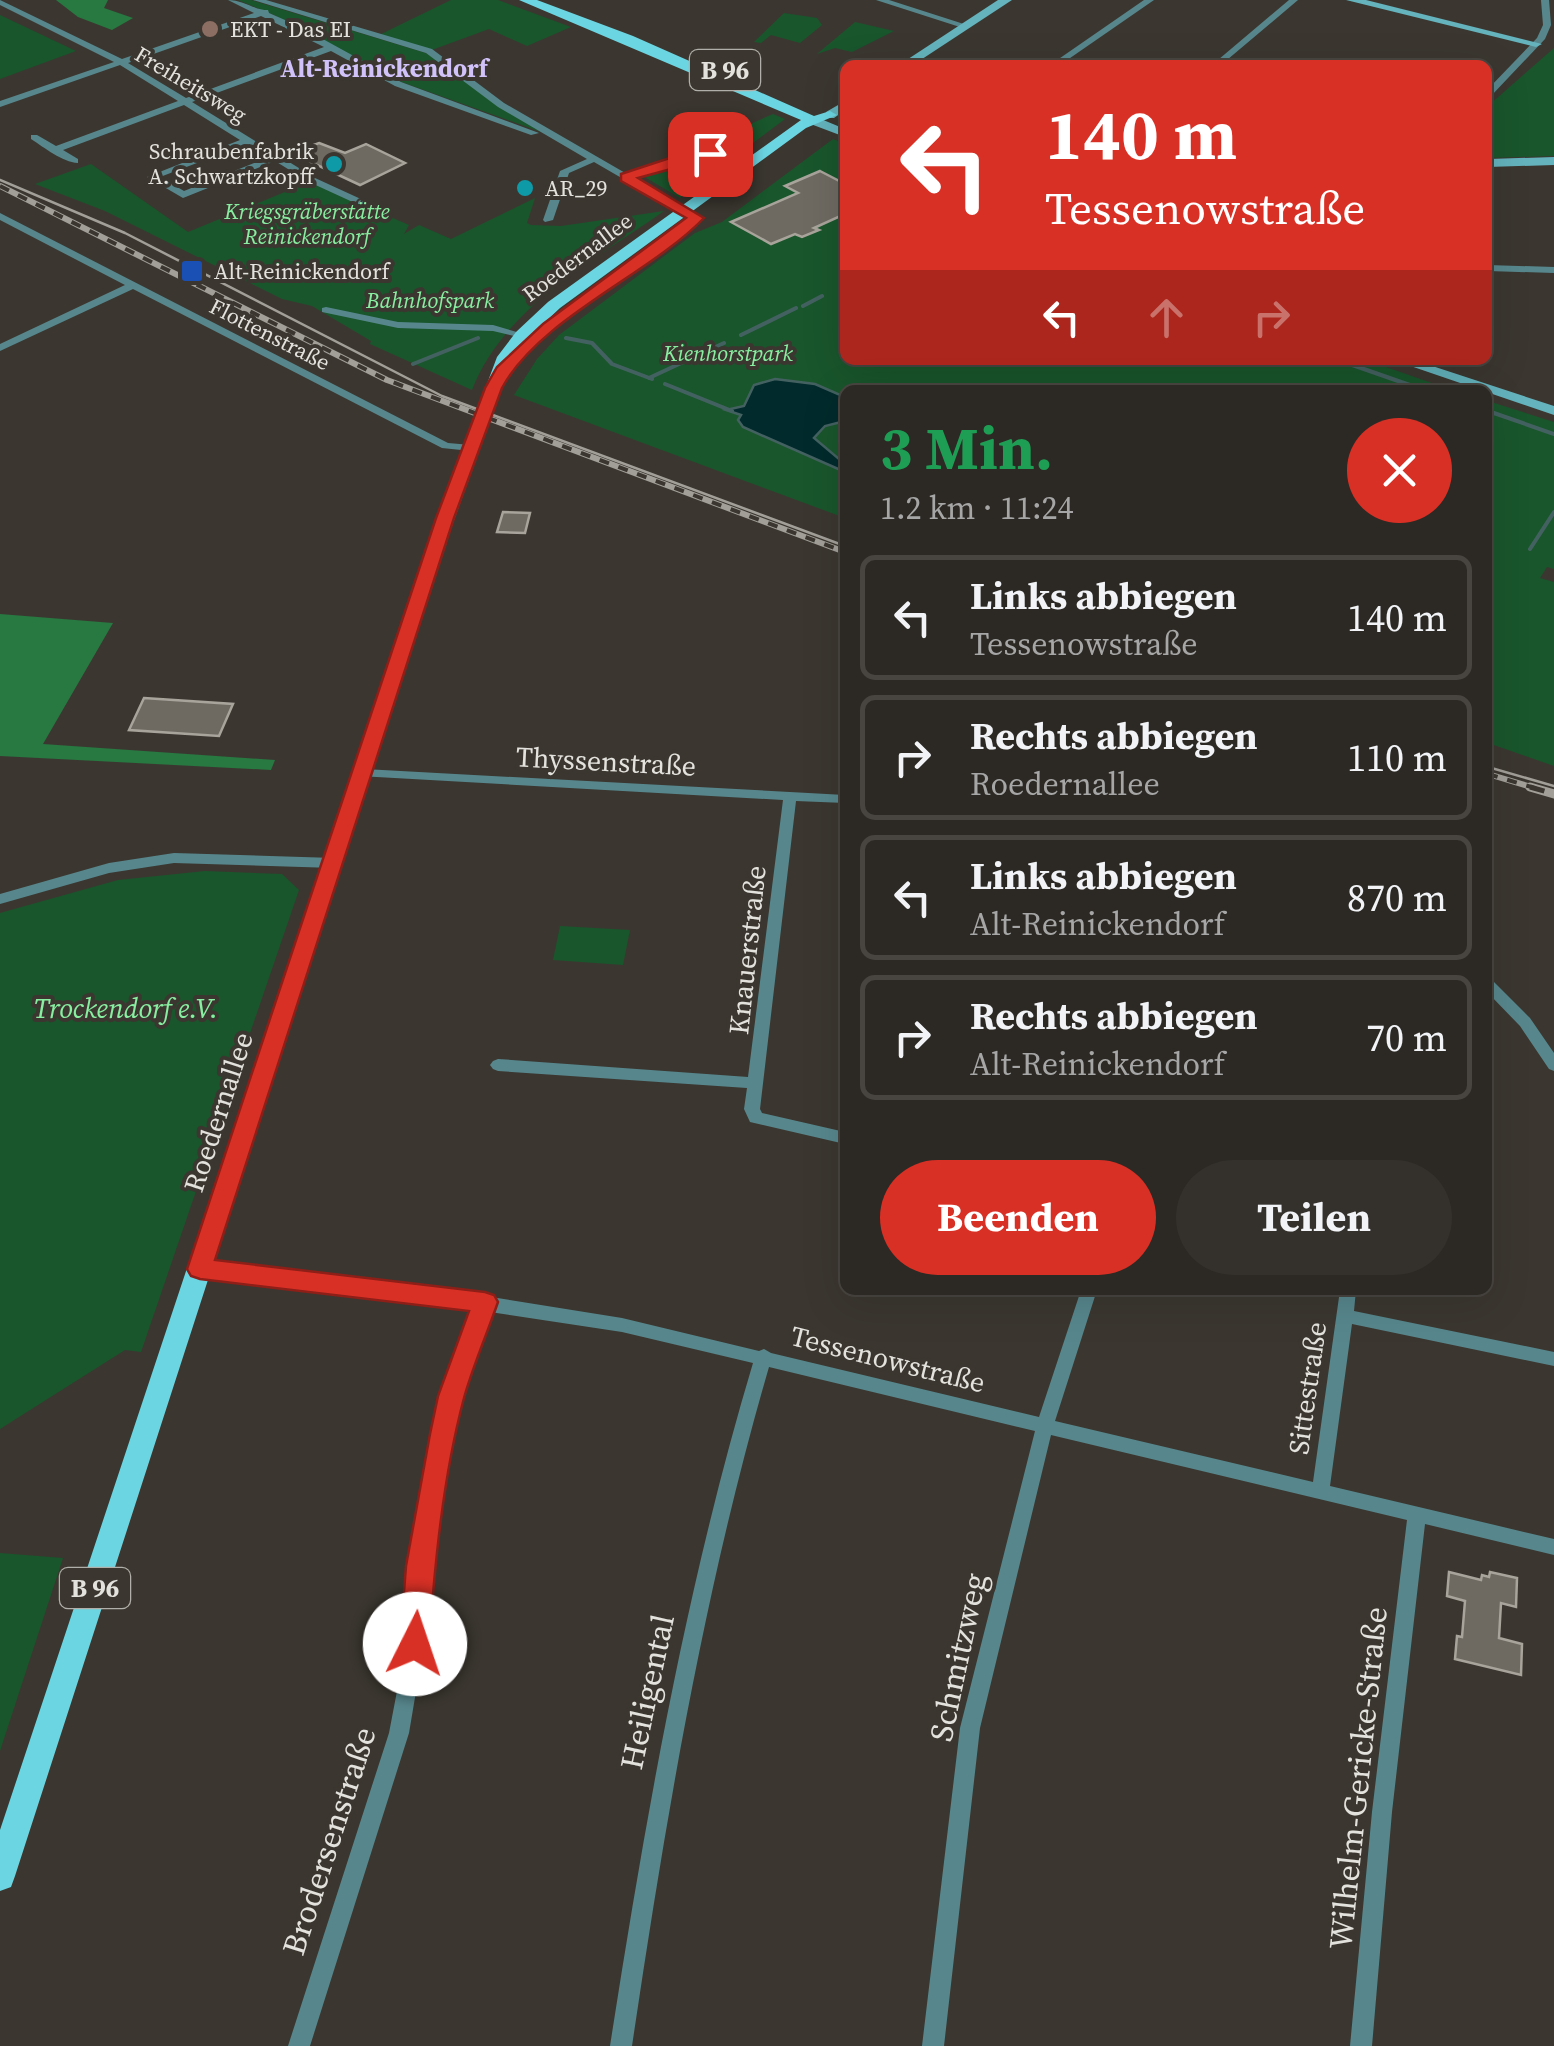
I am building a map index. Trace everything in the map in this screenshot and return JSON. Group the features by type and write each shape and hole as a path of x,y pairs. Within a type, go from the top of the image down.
{"main road":[{"name":"B 96","path":"552,0 821,120"},
{"name":"B 96","path":"535,1 821,120"},
{"name":"Roedernallee","path":"0,1876 505,357 554,306 821,120"},
{"name":"Roedernallee","path":"503,370 554,323 689,215"}],"street":[{"path":"232,0 298,29 398,84 570,145"},
{"path":"257,0 429,51 502,105 689,215"},
{"path":"880,0 966,26"},
{"path":"913,60 1006,0"},
{"path":"1061,60 1150,0"},
{"path":"1222,60 1294,0"},
{"path":"1352,0 1536,44"},
{"path":"1492,90 1536,44 1546,24 1545,0"},
{"name":"Freiheitsweg","path":"0,2 117,62 275,158 360,202"},
{"path":"0,104 277,7"},
{"path":"298,29 316,20"},
{"path":"55,150 330,48"},
{"path":"821,120 840,108"},
{"path":"821,120 840,122"},
{"path":"821,120 840,130"},
{"path":"34,137 75,161"},
{"path":"246,141 152,177 183,195 275,158"},
{"path":"626,178 688,157 710,154"},
{"path":"548,220 565,171 594,159"},
{"path":"1492,163 1554,161"},
{"name":"Flottenstraße","path":"0,216 446,446 472,448"},
{"path":"1492,268 1554,270"},
{"path":"0,348 133,285"},
{"name":"Roedernallee","path":"326,310 398,325 493,328 522,335"},
{"path":"1415,365 1477,385"},
{"path":"1452,365 1554,398"},
{"path":"1492,390 1554,410"},
{"name":"Thyssenstraße","path":"364,773 840,799"},
{"name":"Knauerstraße","path":"790,796 754,1114 840,1137"},
{"path":"0,899 110,868 174,858 334,863"},
{"path":"1492,989 1525,1022 1554,1065"},
{"path":"498,1065 757,1083"},
{"name":"Tessenowstraße","path":"200,1269 485,1302 619,1325 764,1356 1044,1428 1554,1547"},
{"name":"Schmitzweg","path":"934,2046 970,1728 1044,1428 1088,1295"},
{"name":"Sittestraße","path":"1320,1493 1347,1295"},
{"name":"Brodersenstraße","path":"299,2046 399,1733 415,1644 420,1566 443,1434 485,1302"},
{"path":"1345,1316 1554,1359"},
{"name":"Heiligental","path":"622,2046 676,1699 736,1446 764,1356"},
{"name":"Wilhelm-Gericke-Straße","path":"1361,2046 1382,1812 1417,1516"}],"green space":[{"path":"56,0 108,0 104,8 133,18 112,30 78,17"},
{"path":"238,0 251,0 426,53 544,133 396,80"},
{"path":"451,0 498,0 571,27 527,46 489,29 429,51 377,36"},
{"path":"784,13 817,18 822,25 800,43 771,35 761,43 754,42"},
{"path":"0,15 76,51 0,79"},
{"path":"855,22 894,31 852,52 835,48 817,54"},
{"path":"1554,48 1554,156 1492,158 1492,102"},
{"path":"773,114 785,119 680,198 643,176 678,167 672,164 690,159 717,158 720,153 705,144"},
{"name":"Kienhorstpark","path":"833,139 840,142 840,365 1380,365 1438,385 840,385 840,516 514,395 537,359 559,335 695,233 722,222"},
{"path":"91,164 188,232 309,182 409,225 404,234 419,225 451,239 535,198 527,223 531,225 561,226 664,211 528,310 487,361 472,390 370,344 371,341 312,306 282,299 105,211 35,184"},
{"path":"1492,402 1554,422 1554,569 1547,567 1540,578 1554,582 1554,766 1492,744"},
{"path":"0,614 113,623 43,744 275,760 271,770 0,756"},
{"name":"Trockendorf e.V.","path":"205,871 282,874 299,890 141,1352 125,1350 0,1429 0,913 118,880"},
{"path":"560,926 630,930 623,965 553,960"},
{"path":"0,1553 63,1558 0,1751"}],"water":[{"path":"775,379 815,384 840,395 840,422 825,426 814,438 840,460 840,470 743,427 738,420 741,415 726,410 744,406 754,385"}],"building":[{"name":"Schraubenfabrik A. Schwartzkopff","path":"319,143 345,153 366,144 405,163 360,185 291,153"},
{"path":"820,171 840,181 840,216 802,237 795,234 771,244 731,222 798,193 785,186"},
{"path":"503,512 530,513 525,533 497,532"},
{"path":"144,698 233,704 219,736 129,730"},
{"path":"1449,1572 1481,1580 1482,1575 1489,1577 1490,1572 1517,1578 1516,1607 1501,1603 1499,1638 1522,1644 1521,1675 1455,1659 1457,1636 1462,1637 1465,1601 1447,1596"}],"waterway":[{"path":"803,306 822,296"},
{"path":"741,335 796,308"},
{"path":"413,364 478,338"},
{"path":"566,338 592,343 612,364 649,378"},
{"path":"649,378 724,343"},
{"path":"1352,365 1410,385"},
{"path":"665,384 732,411"},
{"path":"1492,412 1554,434"},
{"path":"1530,549 1554,512"}],"tram line":[{"path":"0,180 125,233 442,396 840,544"},
{"path":"1492,768 1554,786"}],"railway":[{"path":"0,186 387,380 840,550"},
{"path":"1492,775 1538,789"},
{"path":"1530,787 1554,794"}],"place":[{"name":"EKT - Das EI","path":"210,29"},
{"name":"Schraubenfabrik A. Schwartzkopff","path":"334,164"},
{"name":"AR_29","path":"525,188"},
{"name":"Alt-Reinickendorf","path":"192,271"}],"district":[{"name":"Alt-Reinickendorf","path":"384,68"}],"route":[{"path":"415,1644 420,1566 443,1434 485,1302 200,1269 382,721 445,518 486,404 503,370 533,342 696,218 626,178 688,157 710,154"}],"park label":[{"name":"Kriegsgräberstätte Reinickendorf","path":"307,224"},
{"name":"Bahnhofspark","path":"430,300"}]}
